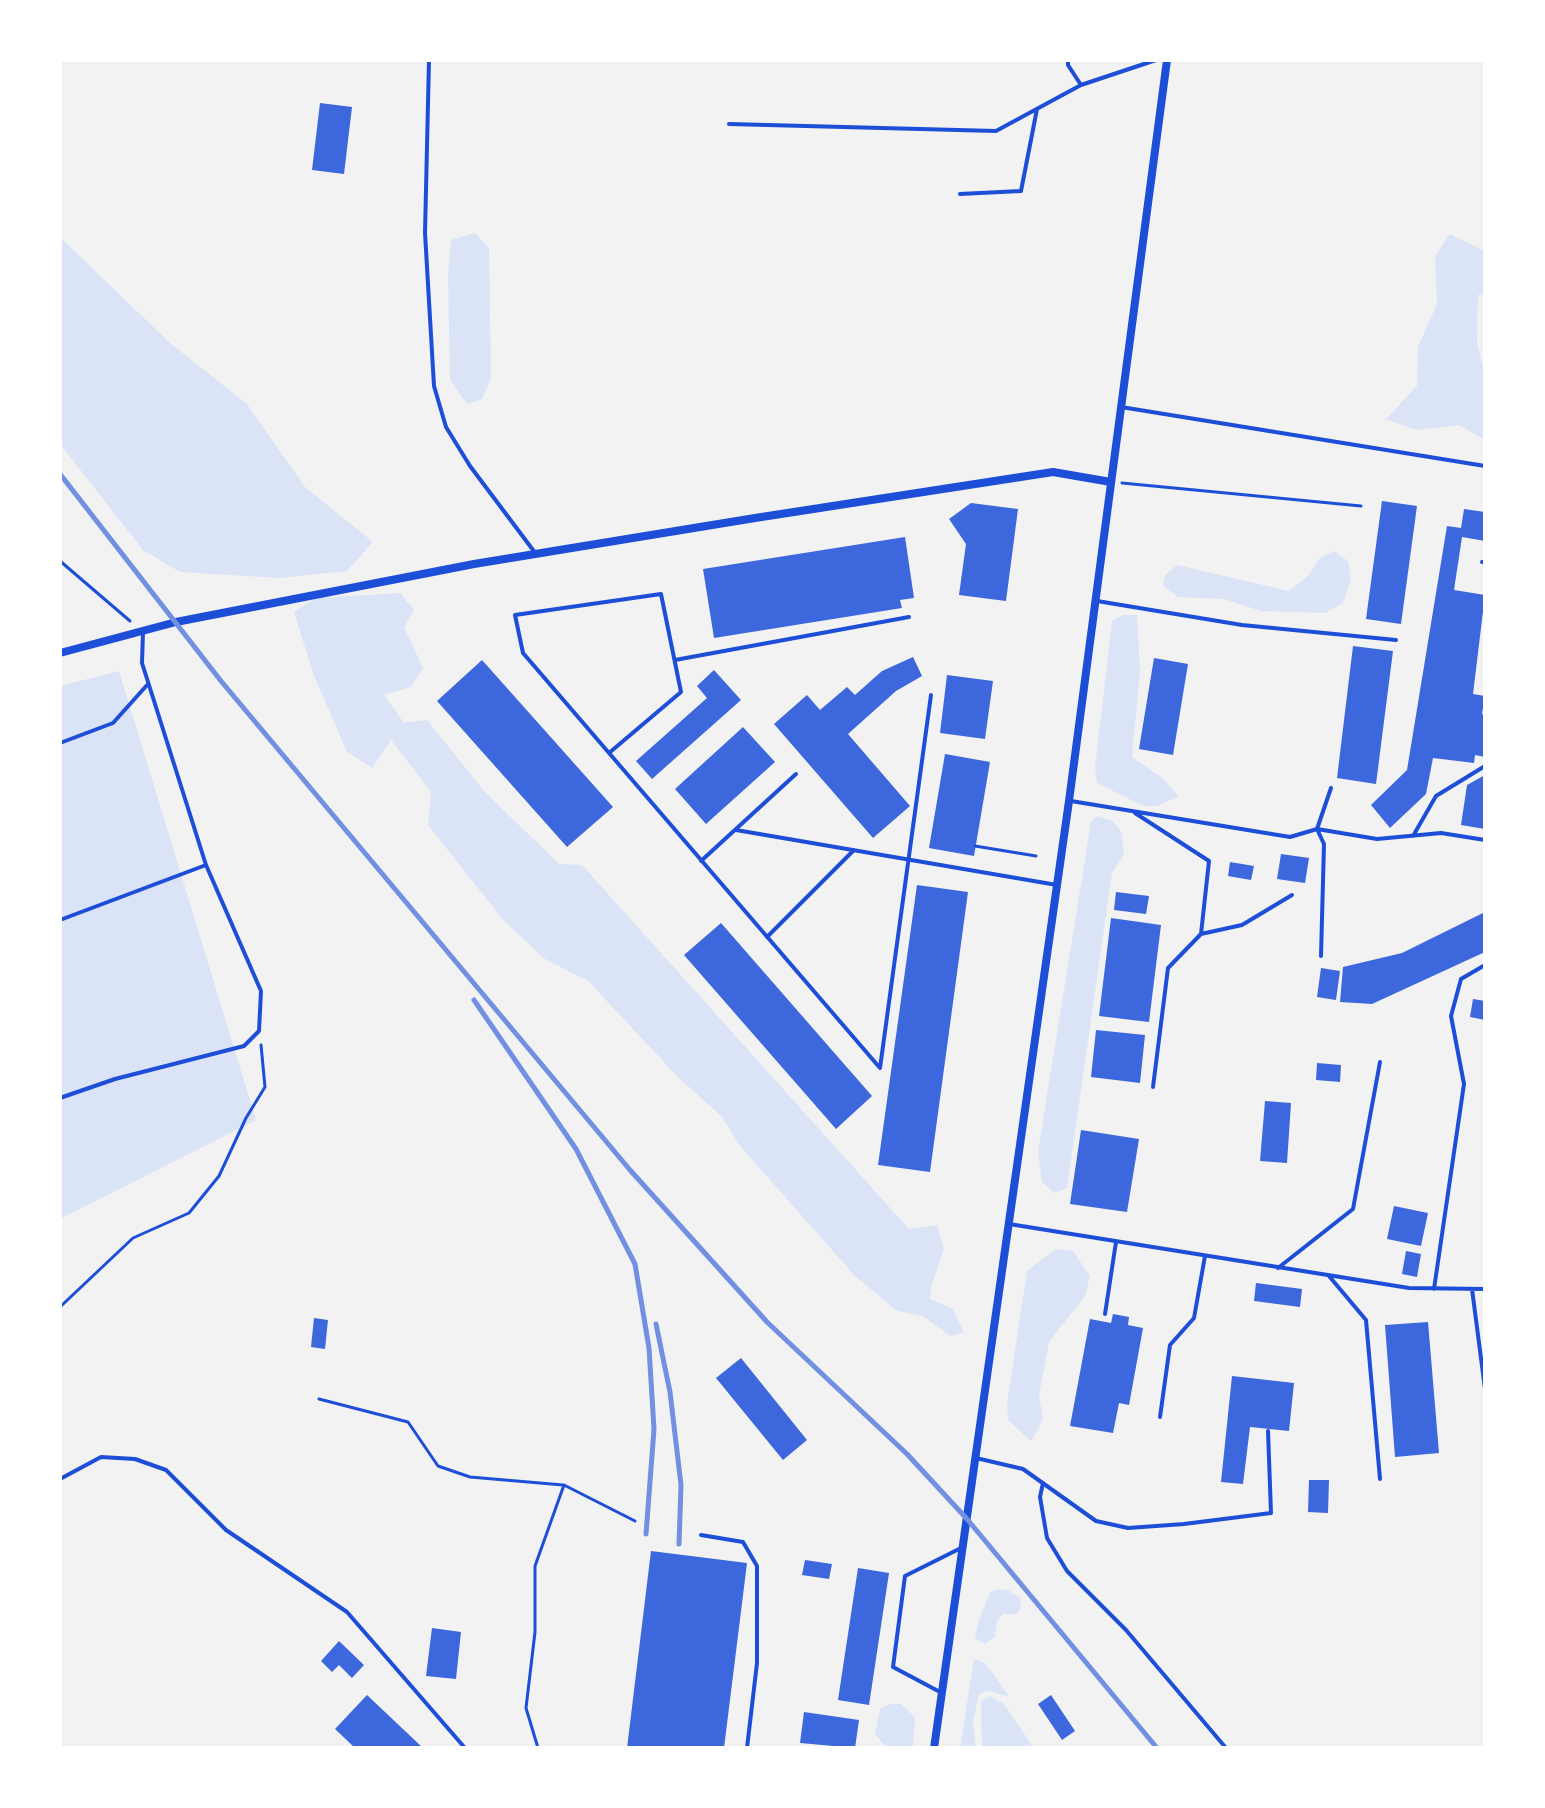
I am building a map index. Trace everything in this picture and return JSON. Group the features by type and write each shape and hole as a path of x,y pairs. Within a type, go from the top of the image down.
{"street":[{"path":"934,1748 1069,801 1167,60"},
{"path":"60,653 176,622 536,554 1053,472 1111,482"}],"lane":[{"path":"429,60 425,233 434,386 446,427 470,466 536,554"},
{"path":"1068,60 1081,85"},
{"path":"729,124 996,131 1081,85 1156,60"},
{"path":"960,194 1021,191 1037,108"},
{"path":"1121,407 1485,466"},
{"path":"609,753 681,692 661,594 515,615 523,653 701,861 880,1068 931,695"},
{"path":"1095,600 1242,625 1396,640"},
{"path":"675,660 909,617"},
{"path":"60,1098 115,1079 244,1046 259,1031 261,991 206,865 142,663 143,632"},
{"path":"60,743 113,723 148,683"},
{"path":"1413,836 1436,796 1485,766"},
{"path":"701,861 796,774"},
{"path":"1321,956 1324,844 1317,829 1331,788"},
{"path":"1069,801 1290,837 1317,829 1377,839 1441,833 1485,840"},
{"path":"1133,812 1209,861 1201,934"},
{"path":"736,830 1057,885"},
{"path":"767,937 854,850"},
{"path":"60,920 206,865"},
{"path":"1153,1087 1168,968 1201,934 1242,925 1292,895"},
{"path":"1434,1289 1464,1084 1451,1016 1461,979 1485,965"},
{"path":"1278,1268 1353,1209 1380,1062"},
{"path":"1007,1224 1329,1276 1434,1289 1485,1289"},
{"path":"1105,1314 1116,1242"},
{"path":"1160,1417 1170,1345 1194,1318 1205,1256"},
{"path":"1329,1276 1366,1320 1380,1479"},
{"path":"1472,1289 1485,1389"},
{"path":"976,1458 1023,1469 1096,1521 1128,1528 1271,1513 1268,1431"},
{"path":"60,1479 101,1457 135,1459 166,1470 226,1530 347,1612 465,1748"},
{"path":"1043,1483 1040,1497 1047,1538 1067,1571 1126,1630 1226,1748"},
{"path":"701,1535 743,1542 757,1566 757,1663 747,1748"},
{"path":"942,1692 893,1667 905,1576 963,1547"}],"path":[{"path":"1111,482 1361,506"},
{"path":"60,561 143,632"},
{"path":"975,846 1036,856"},
{"path":"60,1307 133,1238 189,1213 219,1176 246,1118 265,1087 259,1031"},
{"path":"319,1399 408,1422 438,1466 470,1477 564,1485 635,1521"},
{"path":"538,1748 526,1708 535,1632 535,1566 564,1485"}],"shaded area":[{"path":"475,233 489,248 491,379 482,399 467,404 450,380 448,278 451,240"},
{"path":"1450,234 1485,251 1485,295 1478,295 1477,344 1485,374 1485,440 1459,425 1416,430 1386,419 1417,386 1418,347 1437,304 1435,256"},
{"path":"60,237 170,343 247,404 305,487 373,542 347,571 279,578 180,572 143,550 60,444"},
{"path":"1334,551 1348,561 1351,579 1343,603 1325,613 1261,611 1224,599 1178,597 1163,586 1165,575 1177,565 1289,591 1309,575 1319,559"},
{"path":"400,593 414,610 404,627 423,668 411,687 384,695 404,723 427,720 485,792 559,864 582,865 909,1229 937,1225 944,1249 930,1299 953,1309 964,1332 950,1336 923,1316 897,1311 856,1277 740,1146 722,1117 678,1077 588,981 545,959 504,921 428,825 431,792 391,740 372,768 347,752 314,676 294,612 315,598"},
{"path":"1123,615 1137,615 1140,672 1132,757 1161,777 1179,796 1157,806 1143,806 1097,783 1095,767 1112,621"},
{"path":"119,671 256,1120 60,1219 60,686"},
{"path":"1098,816 1113,821 1122,833 1124,855 1112,873 1067,1188 1054,1193 1042,1182 1038,1151 1091,822"},
{"path":"1055,1249 1073,1251 1090,1276 1085,1296 1049,1342 1039,1395 1043,1420 1031,1441 1008,1420 1007,1403 1027,1271"},
{"path":"1008,1590 1020,1598 1021,1608 1017,1614 1003,1614 997,1621 995,1637 985,1644 975,1638 978,1623 990,1592"},
{"path":"974,1659 985,1663 1010,1697 988,1691 979,1694 973,1723 976,1748 960,1748"},
{"path":"990,1696 1004,1704 1034,1748 982,1748 981,1702"},
{"path":"890,1704 901,1704 915,1717 913,1748 888,1748 875,1735 880,1709"}],"building":[{"path":"320,103 352,107 344,174 312,170"},
{"path":"1382,501 1417,506 1401,624 1366,619"},
{"path":"971,503 1018,509 1006,601 959,595 966,544 949,519"},
{"path":"1464,509 1485,512 1485,541 1462,537 1454,590 1485,595 1473,694 1485,696 1482,714 1485,715 1485,757 1475,755 1474,763 1433,758 1426,794 1390,828 1371,805 1407,770 1447,526 1461,528"},
{"path":"905,537 914,598 900,600 902,608 714,638 703,569"},
{"path":"1353,646 1393,651 1376,784 1337,778"},
{"path":"913,657 922,676 896,691 848,734 910,806 873,838 774,724 807,695 820,710 847,687 855,695 882,671"},
{"path":"1154,658 1188,664 1173,755 1139,749"},
{"path":"482,660 613,807 567,847 437,701"},
{"path":"714,670 741,700 652,779 636,761 707,698 697,686"},
{"path":"947,675 993,681 985,739 940,733"},
{"path":"743,727 775,762 706,824 675,789"},
{"path":"945,754 990,762 974,856 929,848"},
{"path":"1485,775 1485,829 1461,825 1467,785"},
{"path":"1281,854 1309,858 1305,883 1277,879"},
{"path":"1230,862 1254,866 1251,880 1228,876"},
{"path":"917,885 968,892 930,1172 878,1165"},
{"path":"1116,892 1149,896 1146,914 1114,910"},
{"path":"1485,912 1485,952 1372,1004 1340,1002 1343,967 1402,953"},
{"path":"1111,918 1161,925 1149,1022 1099,1016"},
{"path":"721,923 872,1096 836,1129 684,955"},
{"path":"1321,968 1340,971 1336,1000 1317,997"},
{"path":"1473,999 1485,1001 1485,1020 1470,1017"},
{"path":"1096,1030 1145,1035 1140,1083 1091,1077"},
{"path":"1317,1063 1341,1065 1340,1082 1316,1080"},
{"path":"1265,1101 1291,1103 1287,1163 1260,1161"},
{"path":"1081,1130 1139,1139 1127,1212 1070,1204"},
{"path":"1394,1206 1428,1213 1421,1246 1387,1239"},
{"path":"1406,1251 1421,1254 1417,1277 1402,1274"},
{"path":"1256,1283 1302,1289 1300,1307 1254,1301"},
{"path":"1113,1314 1129,1317 1128,1325 1143,1328 1129,1405 1119,1403 1113,1433 1070,1426 1090,1319 1111,1323"},
{"path":"314,1318 328,1320 325,1349 311,1347"},
{"path":"1428,1322 1439,1453 1395,1457 1385,1325"},
{"path":"741,1358 807,1440 783,1460 716,1378"},
{"path":"1232,1376 1294,1383 1289,1431 1250,1427 1243,1484 1221,1482"},
{"path":"1309,1480 1329,1480 1328,1513 1308,1512"},
{"path":"651,1551 747,1563 724,1748 627,1748"},
{"path":"805,1560 832,1564 829,1579 802,1575"},
{"path":"858,1568 889,1573 869,1705 838,1700"},
{"path":"432,1628 461,1632 456,1679 426,1676"},
{"path":"339,1641 364,1665 352,1678 339,1665 332,1672 321,1661"},
{"path":"367,1695 423,1748 355,1748 335,1729"},
{"path":"1051,1695 1075,1731 1062,1740 1038,1704"},
{"path":"804,1712 859,1720 855,1748 800,1743"}],"railway":[{"path":"60,474 221,681 630,1170 767,1322 907,1454 967,1519 1157,1748"},
{"path":"474,1000 576,1149 635,1264 649,1348 654,1429 646,1534"},
{"path":"656,1324 670,1392 681,1485 679,1544"}]}
